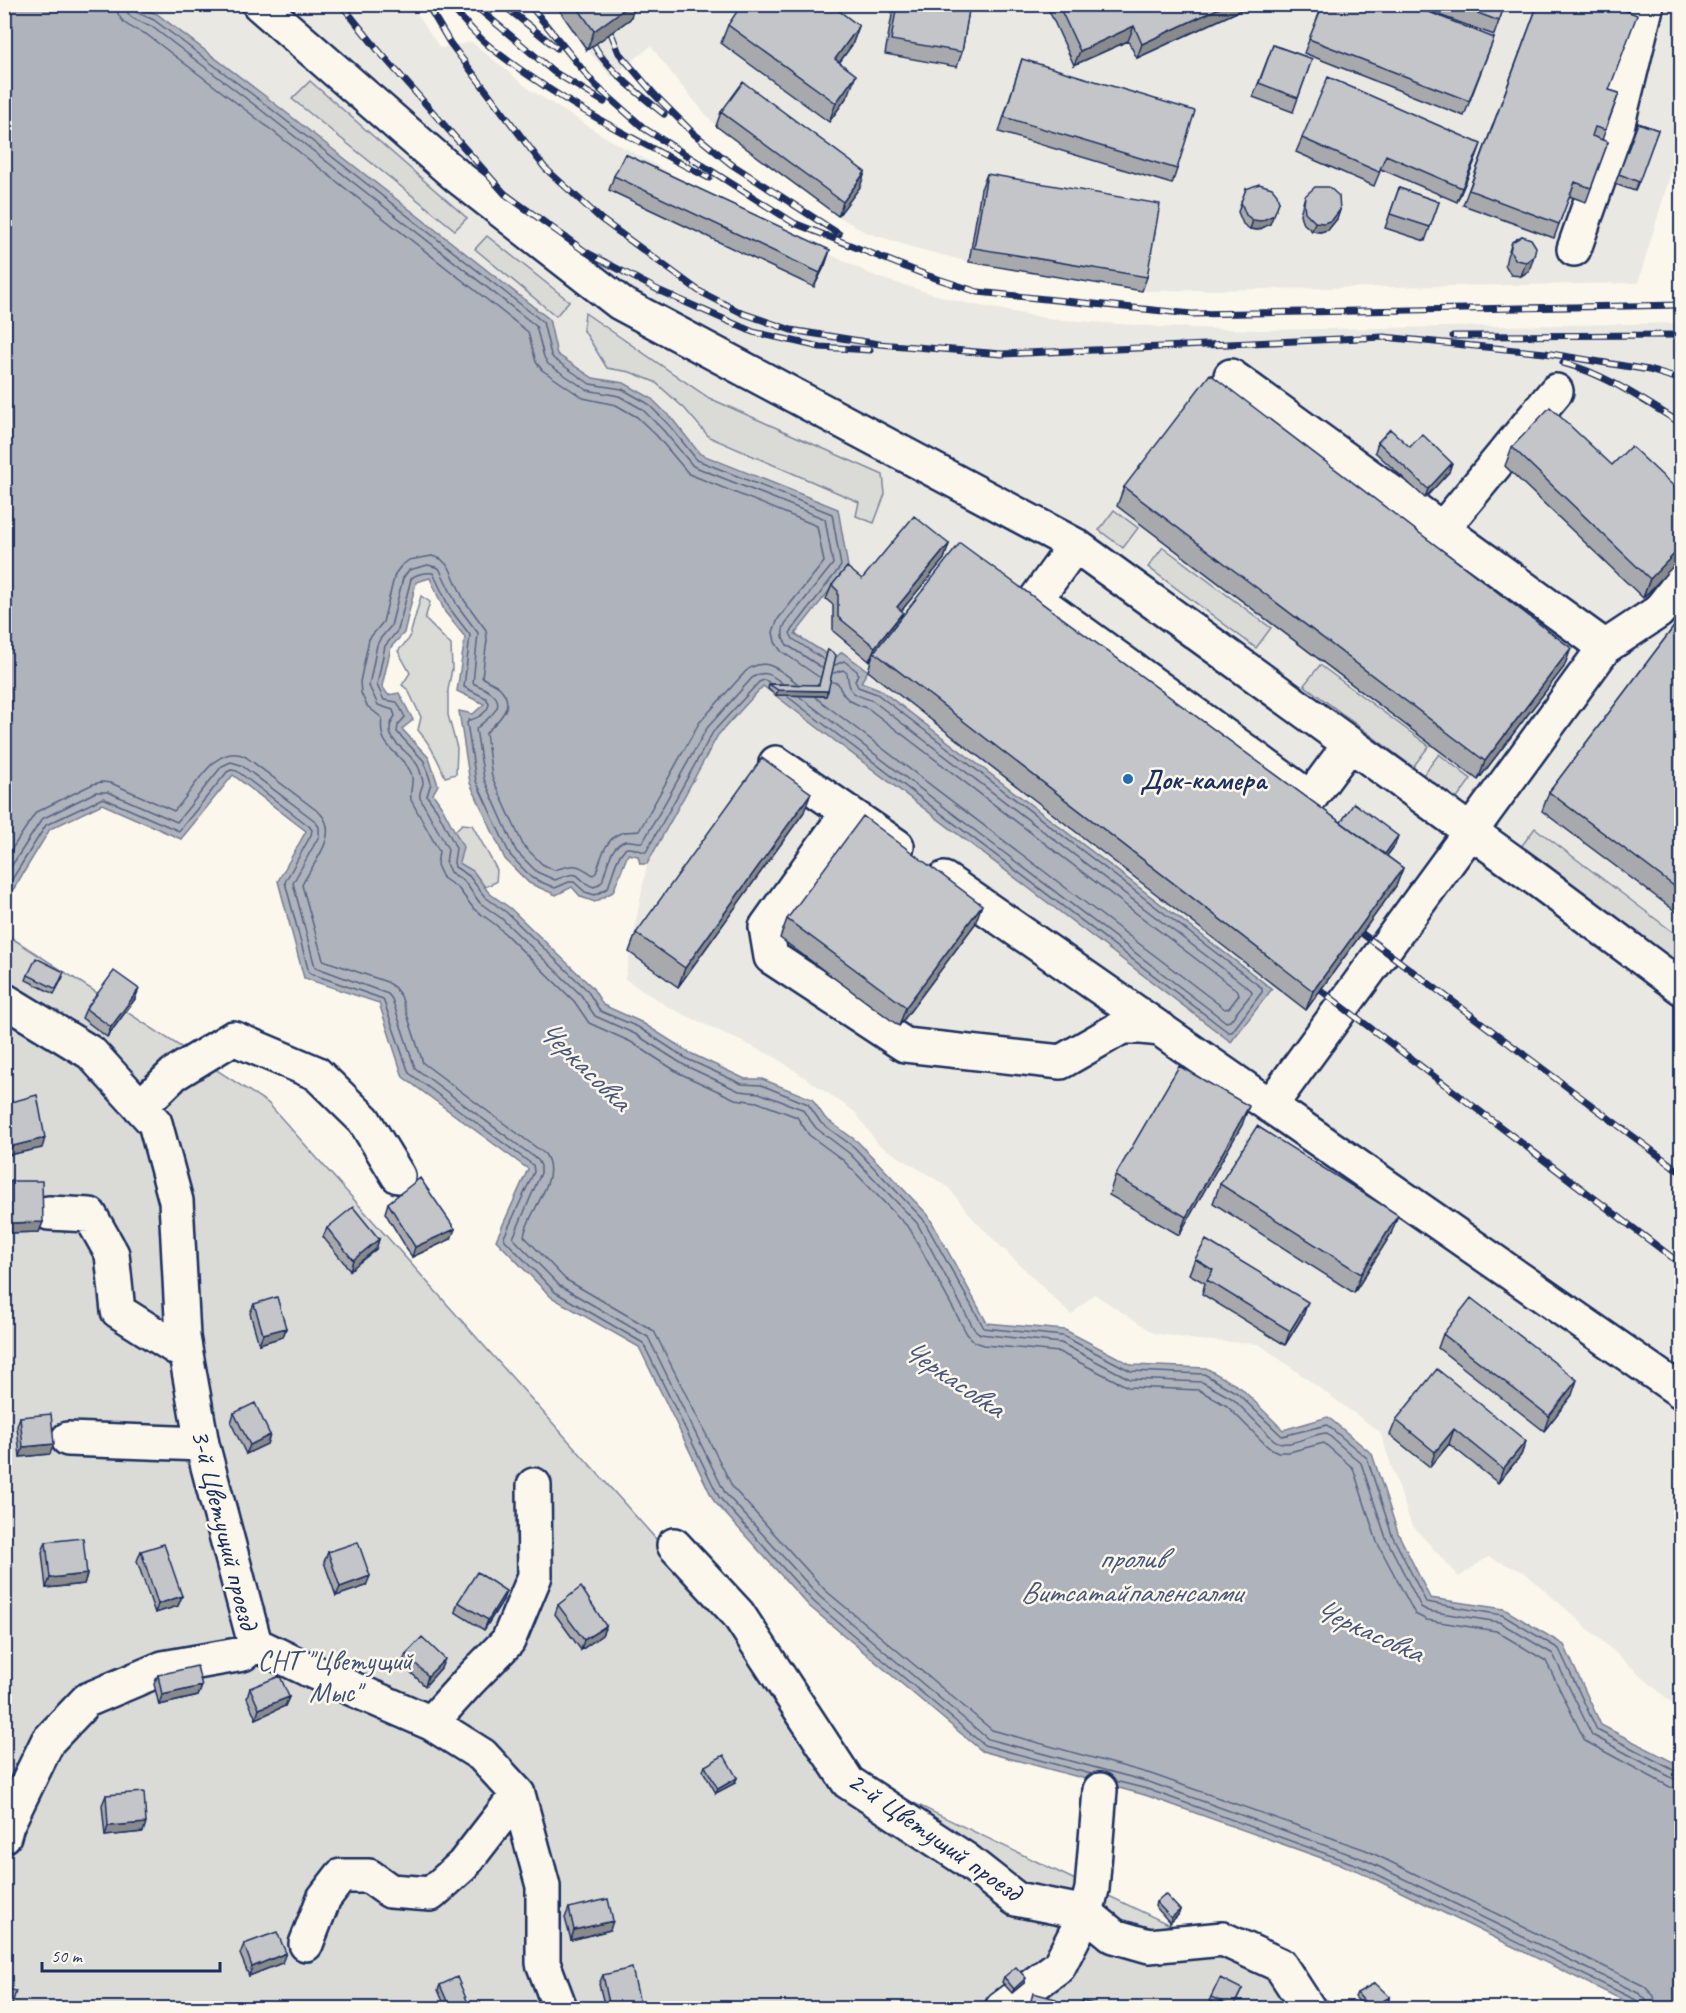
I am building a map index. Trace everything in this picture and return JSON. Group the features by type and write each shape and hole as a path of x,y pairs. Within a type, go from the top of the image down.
{"street":[{"path":"260,4 457,176 620,303 1075,545 1470,831 1682,988"},
{"path":"1574,249 1617,126 1647,5"},
{"path":"1231,376 1605,647"},
{"path":"1443,528 1556,391"},
{"path":"1075,545 1036,599 1310,798 1350,744"},
{"path":"1270,1106 1605,647 1658,612 1682,581"},
{"path":"776,763 1682,1392"},
{"path":"848,812 766,927 771,957 905,1045 1061,1062 1122,1028 1161,1029"},
{"name":"3-й Цветущий проезд","path":"4,1000 91,1053 155,1123 176,1201 183,1336 202,1444 255,1644 431,1724 482,1755 518,1794 543,1886 543,1964 560,2008"},
{"path":"140,1107 174,1074 233,1038 316,1073 364,1120 398,1176"},
{"path":"49,1213 90,1215 112,1254 118,1311 186,1354"},
{"path":"68,1439 202,1444"},
{"path":"431,1724 508,1641 535,1576 534,1485"},
{"name":"2-й Цветущий проезд","path":"674,1545 738,1614 848,1782 965,1859 1016,1899 1086,1913 1114,1936 1149,1946 1223,1939 1280,1965 1308,2008"},
{"path":"4,1836 7,1825 48,1742 87,1700 163,1668 243,1654 255,1644"},
{"path":"1002,2008 1059,1966 1086,1913 1092,1889 1100,1790"},
{"path":"306,1944 324,1898 341,1876 369,1876 390,1891 430,1894 463,1865 518,1794"}],"shaded area":[{"path":"651,4 653,7 658,4 1681,5 1681,139 1638,283 1142,291 969,262 865,232 838,216 716,126 651,46 612,77 587,50 555,5"},
{"path":"133,5 411,5 440,48 472,42 529,89 607,138 724,203 877,277 960,302 1050,319 1161,327 1260,330 1681,323 1681,1711 1524,1572 1488,1557 1459,1577 1411,1524 1380,1432 1259,1344 1197,1340 1154,1333 1094,1294 1071,1315 976,1222 948,1187 878,1144 855,1112 775,1057 670,1008 625,979 647,864 718,735 763,686 1231,1042 860,682 867,671 842,652 834,660 795,634 848,567 740,471 700,454 673,420 651,398 624,383 593,379 557,354 549,319 157,14"}],"green space":[{"path":"310,81 467,218 455,230 292,99"},
{"path":"487,236 569,301 556,316 475,249"},
{"path":"585,313 709,398 883,475 885,494 874,523 856,516 859,502 709,437 685,409 655,382 630,372 607,368 583,329"},
{"path":"1114,510 1138,528 1123,548 1099,530"},
{"path":"1163,547 1271,628 1256,648 1148,567"},
{"path":"421,596 430,602 425,619 451,645 452,669 448,690 448,715 457,748 456,774 445,777 434,752 418,730 421,717 408,690 402,685 410,673 398,651 409,639"},
{"path":"1320,665 1429,746 1413,767 1304,685"},
{"path":"1439,754 1471,779 1456,800 1423,775"},
{"path":"462,824 472,825 497,870 496,882 485,887 473,871 459,863 454,832"},
{"path":"1535,828 1681,938 1681,968 1520,848"},
{"name":"СНТ \"Цветущий Мыс\"","path":"4,933 268,1103 874,1784 1344,2008 5,2008"}],"water":[{"path":"5,5 133,5 157,14 549,319 557,354 593,378 624,383 651,398 673,420 700,454 838,509 848,567 795,634 834,659 842,652 868,671 861,682 879,689 1272,989 1231,1042 763,686 718,735 647,864 640,864 638,856 628,854 613,892 595,902 581,897 572,887 556,895 529,883 505,859 470,783 459,711 473,714 484,704 457,691 465,637 445,612 430,578 416,582 404,633 391,647 382,686 388,695 399,693 413,720 402,729 429,758 438,785 433,794 463,847 459,863 473,871 489,893 510,908 592,987 603,1005 641,1022 690,1053 745,1079 762,1079 812,1099 825,1118 858,1142 928,1215 987,1323 1065,1330 1132,1365 1206,1368 1241,1388 1283,1430 1328,1417 1372,1454 1398,1533 1430,1598 1504,1609 1564,1645 1601,1725 1675,1763 1681,1769 1681,2008 1639,2008 1358,1871 1145,1795 982,1751 809,1606 714,1501 639,1347 551,1297 496,1240 528,1169 403,1077 379,1003 304,978 278,881 306,831 233,775 181,839 102,804 50,829 13,890 5,887"}],"building":[{"path":"575,4 631,4 594,31"},
{"path":"742,4 830,4 859,26 835,59 856,75 836,103 728,25"},
{"path":"897,4 970,4 962,52 891,40"},
{"path":"1058,4 1228,4 1142,44 1134,26 1080,51"},
{"path":"1323,4 1409,4 1494,38 1469,101 1309,39"},
{"path":"1454,4 1505,4 1499,21"},
{"path":"1538,4 1609,4 1637,15 1609,90 1619,93 1605,130 1595,127 1592,136 1608,142 1591,188 1575,182 1559,224 1469,190"},
{"path":"1273,45 1312,59 1298,98 1259,83"},
{"path":"1022,59 1195,111 1177,169 1004,117"},
{"path":"1328,77 1481,144 1462,188 1386,155 1379,172 1302,138"},
{"path":"743,82 865,172 843,202 721,112"},
{"path":"1638,123 1658,130 1639,182 1619,174"},
{"path":"625,154 830,250 820,273 614,176"},
{"path":"987,174 1160,204 1147,277 974,248"},
{"path":"1259,184 1272,188 1279,202 1274,215 1261,221 1253,220 1246,215 1241,202 1246,189"},
{"path":"1315,187 1329,187 1339,196 1340,210 1332,220 1324,223 1315,222 1305,212 1305,196"},
{"path":"1399,188 1439,202 1430,227 1390,214"},
{"path":"1522,236 1531,239 1536,247 1534,256 1526,262 1516,260 1510,251 1512,242"},
{"path":"1210,374 1571,648 1485,761 1124,487"},
{"path":"1550,407 1612,465 1631,446 1682,494 1682,546 1650,579 1512,447"},
{"path":"1390,429 1410,447 1422,434 1452,463 1428,489 1378,442"},
{"path":"914,516 949,544 897,607 903,612 875,647 838,617 838,591 832,585 847,567 862,579"},
{"name":"Док-камера","path":"960,543 1403,868 1313,991 874,652"},
{"path":"1682,616 1682,892 1549,792"},
{"path":"828,649 836,655 828,691 778,690 769,684 819,685"},
{"path":"762,758 811,793 685,968 636,933"},
{"path":"1354,803 1398,836 1385,854 1341,822"},
{"path":"863,816 982,905 906,1007 787,919"},
{"path":"36,958 64,972 56,989 28,975"},
{"path":"114,971 139,989 111,1027 86,1009"},
{"path":"1179,1066 1249,1106 1186,1217 1115,1176"},
{"path":"37,1095 45,1138 5,1148 4,1104"},
{"path":"1257,1126 1398,1215 1361,1274 1220,1184"},
{"path":"420,1178 455,1229 415,1247 388,1203"},
{"path":"10,1181 42,1181 43,1222 10,1223"},
{"path":"353,1207 379,1239 353,1260 327,1228"},
{"path":"1206,1240 1308,1302 1290,1331 1207,1280 1213,1270 1195,1259"},
{"path":"277,1297 286,1328 263,1334 254,1304"},
{"path":"1471,1298 1577,1380 1549,1416 1443,1334"},
{"path":"1437,1369 1526,1441 1503,1469 1454,1429 1435,1452 1396,1420"},
{"path":"255,1403 270,1435 250,1445 234,1413"},
{"path":"51,1414 54,1444 23,1447 20,1417"},
{"path":"83,1538 87,1574 50,1578 46,1542"},
{"path":"358,1542 370,1576 340,1587 328,1552"},
{"path":"164,1544 182,1596 158,1604 141,1551"},
{"path":"477,1572 506,1591 488,1620 458,1602"},
{"path":"581,1587 606,1626 584,1640 558,1605"},
{"path":"422,1637 445,1659 428,1676 406,1654"},
{"path":"197,1666 202,1686 162,1695 158,1675"},
{"path":"280,1676 289,1697 259,1709 250,1688"},
{"path":"724,1755 737,1778 718,1789 705,1766"},
{"path":"144,1792 146,1823 108,1826 106,1795"},
{"path":"1165,1894 1180,1910 1171,1918 1156,1902"},
{"path":"608,1899 613,1921 574,1930 569,1908"},
{"path":"277,1932 286,1953 252,1967 244,1944"},
{"path":"1016,1967 1026,1978 1014,1989 1004,1977"},
{"path":"632,1968 641,2008 610,2008 603,1975"},
{"path":"457,1977 468,2003 450,2008 440,1985"},
{"path":"1220,1978 1242,1989 1233,2007 1211,1997"},
{"path":"1375,1983 1390,1997 1370,2008 1357,1993"},
{"path":"4,1988 16,1991 11,2008 4,2008"},
{"path":"1033,1993 1056,1999 1054,2008 1029,2008"},
{"path":"1082,2001 1106,2008 1080,2008"}],"railway":[{"path":"341,4 378,50 505,194 586,252 660,291 753,332 820,347 870,350"},
{"path":"427,4 450,43 545,168 601,219 699,291 742,313 791,330 879,344 1002,354 1384,337 1545,353 1649,370 1682,380"},
{"path":"449,4 491,48 548,88 574,105 709,178"},
{"path":"473,4 554,72 604,102"},
{"path":"502,4 557,48"},
{"path":"529,4 595,85 645,129 794,223 926,275 978,292 1192,314 1682,305"},
{"path":"611,33 619,53 654,94 693,133 731,164 839,234"},
{"path":"594,45 616,73 664,114"},
{"path":"1453,336 1682,335"},
{"path":"1563,363 1610,381 1682,424"},
{"path":"1348,923 1682,1173"},
{"path":"1306,979 1682,1265"}],"place":[{"name":"Док-камера","path":"1128,779"}],"water label":[{"name":"Черкасовка","path":"585,1065"},
{"name":"Черкасовка","path":"954,1378"},
{"name":"пролив Витсатайпаленсалми","path":"1131,1575"},
{"name":"Черкасовка","path":"1369,1630"}]}
